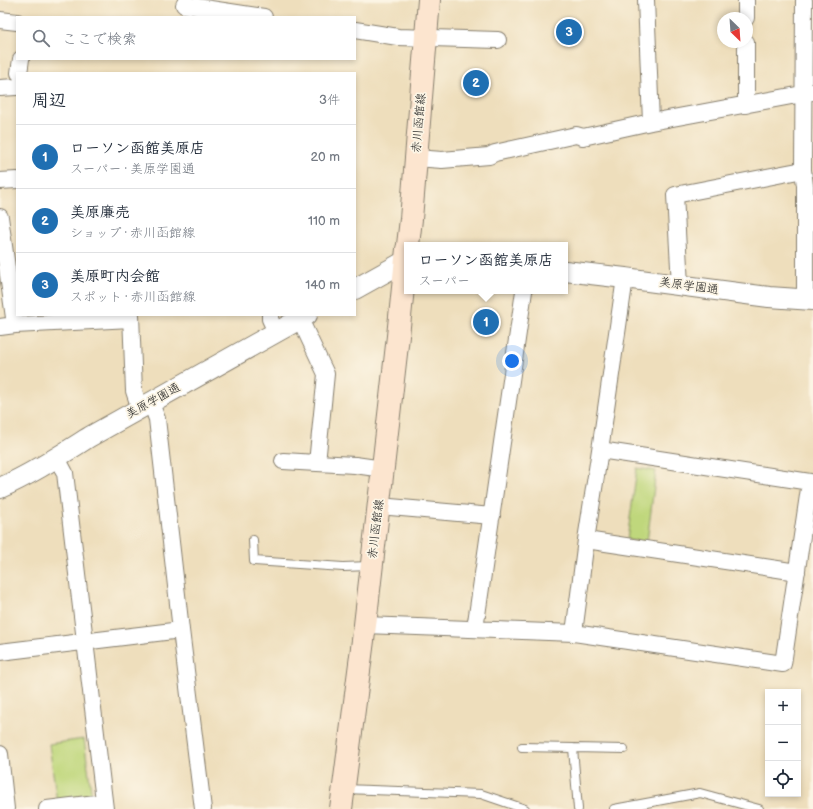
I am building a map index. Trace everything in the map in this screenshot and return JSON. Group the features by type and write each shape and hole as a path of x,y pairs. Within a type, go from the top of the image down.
{"main road":[{"name":"赤川函館線","path":"408,242 429,0"},
{"name":"赤川函館線","path":"342,799 365,624 404,281"}],"street":[{"path":"646,0 651,122"},
{"path":"746,0 746,12"},
{"path":"804,0 809,93 807,181 809,300"},
{"path":"184,5 257,16"},
{"path":"0,20 16,22"},
{"path":"356,30 398,37 498,40"},
{"path":"746,48 746,105"},
{"path":"19,72 21,60"},
{"path":"0,88 16,85"},
{"path":"416,158 442,160 489,156 501,152 576,136 583,137 651,122 809,93"},
{"path":"0,181 16,180"},
{"path":"680,285 675,195 807,181"},
{"path":"0,217 7,326 131,317 134,391 157,419 203,809"},
{"path":"356,288 404,256"},
{"name":"美原学園通","path":"568,271 769,297 809,300"},
{"path":"574,632 586,540 625,278"},
{"path":"475,629 524,294"},
{"path":"303,317 326,374 317,463"},
{"name":"美原学園通","path":"0,488 57,458 91,436 146,406 273,323 303,317"},
{"path":"365,624 574,632 783,664 810,482 600,450"},
{"path":"47,809 105,806 64,474 57,458"},
{"path":"283,461 355,465 383,469"},
{"path":"379,506 492,516"},
{"path":"586,540 797,572"},
{"path":"0,652 181,630"},
{"path":"0,754 6,809"}],"lane":[{"path":"253,540 254,561 343,567 371,566"},
{"path":"522,747 624,749"},
{"path":"573,748 578,809"},
{"path":"614,809 700,793 759,809"},
{"path":"342,799 481,794 525,809"}],"green space":[{"path":"637,468 656,471 647,542 627,540"},
{"path":"84,739 92,797 57,802 49,744"}],"place":[{"name":"美原町内会館","path":"569,32"},
{"name":"美原廉売","path":"476,83"},
{"name":"ローソン函館美原店","path":"486,322"}]}
